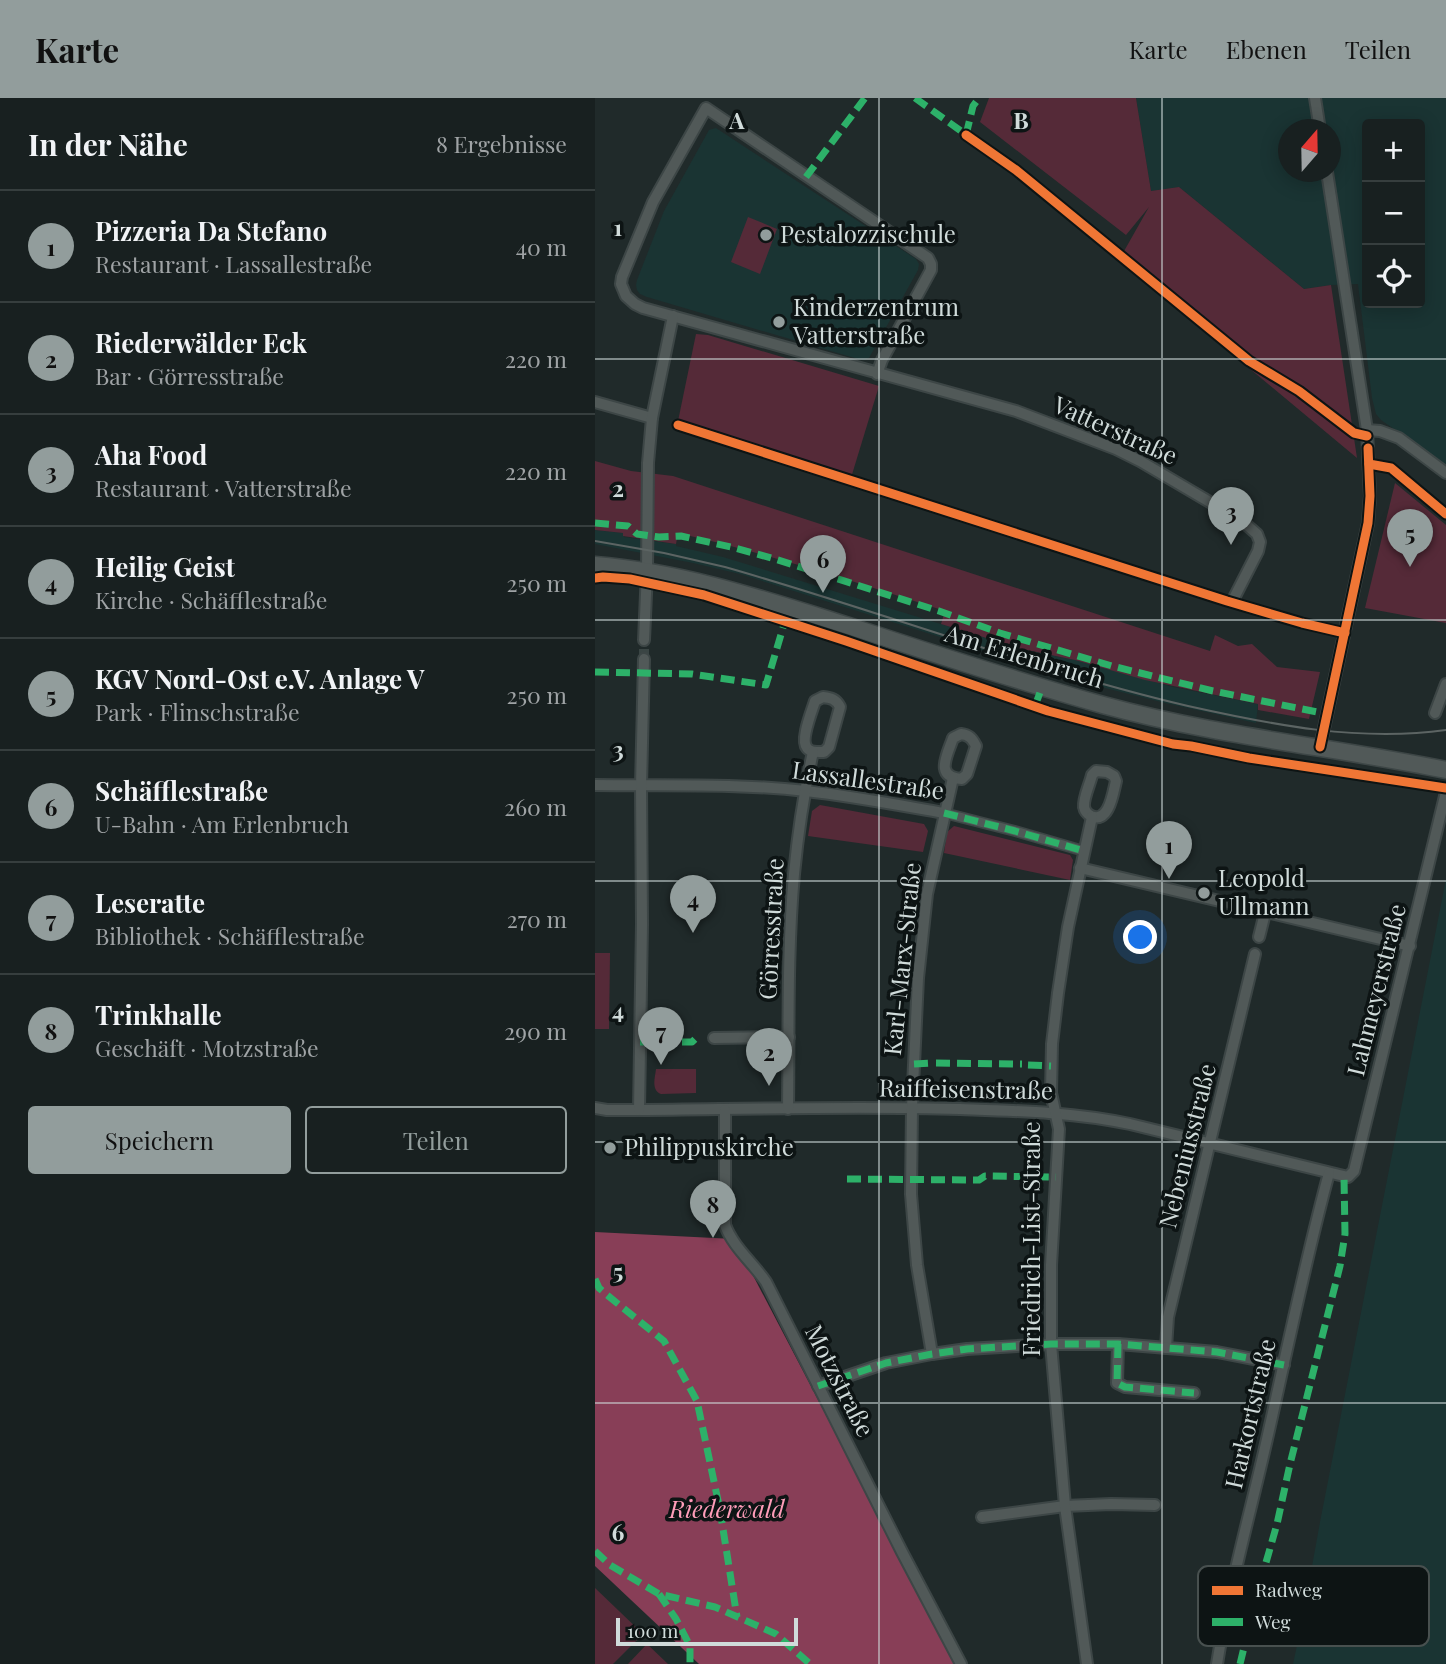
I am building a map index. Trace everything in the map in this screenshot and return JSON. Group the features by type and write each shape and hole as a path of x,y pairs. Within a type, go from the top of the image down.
{"main road":[{"name":"Am Erlenbruch","path":"595,565 691,579 744,593 1104,705 1203,729 1446,770"}],"street":[{"path":"1315,98 1318,119"},
{"name":"Vatterstraße","path":"877,374 932,264 928,258 706,108 653,202 622,278 622,290 626,296 635,304 673,316 877,374 1016,411 1116,449 1242,520 1257,534 1258,551 1234,598"},
{"path":"1320,747 1368,523 1370,495 1367,430 1329,182"},
{"path":"644,640 652,418 673,316"},
{"path":"595,402 652,418"},
{"path":"1367,430 1380,431 1399,438 1446,473"},
{"path":"639,1110 644,659"},
{"path":"1435,713 1446,684"},
{"name":"Görresstraße","path":"823,697 830,698 837,701 840,707 829,747 824,752 813,752 807,748 804,740 815,701 823,697"},
{"name":"Görresstraße","path":"788,1109 794,874 813,752"},
{"name":"Karl-Marx-Straße","path":"932,1354 917,1265 911,1194 912,1108 918,978 927,894 953,778"},
{"name":"Lassallestraße","path":"595,785 717,785 805,790 944,813 1084,851"},
{"name":"Lahmeyerstraße","path":"1329,1173 1348,1177 1354,1171 1446,792"},
{"name":"Friedrich-List-Straße","path":"1087,1664 1065,1506 1051,1344 1051,1265 1059,1129 1051,1093 1052,1044 1068,927 1092,817"},
{"path":"1080,869 1410,946"},
{"path":"1259,937 1265,913"},
{"name":"Nebeniusstraße","path":"1166,1348 1168,1317 1255,954"},
{"path":"714,1038 789,1037"},
{"name":"Raiffeisenstraße","path":"595,1108 912,1108 1054,1112 1097,1117 1329,1173"},
{"name":"Motzstraße","path":"725,1110 725,1225 766,1282 961,1664"},
{"name":"Harkortstraße","path":"1237,1566 1302,1279 1329,1173"},
{"path":"818,1386 886,1363 932,1354 1051,1344 1118,1344 1217,1352 1284,1364"},
{"path":"1118,1344 1117,1382 1125,1387 1194,1392"},
{"path":"982,1517 1065,1506 1154,1505"},
{"name":"Harkortstraße","path":"1217,1664 1220,1646"}],"shaded area":[{"path":"989,98 1136,98 1151,191 1179,187 1304,289 1331,285 1357,458 1119,260 1149,207 1126,235 980,122"},
{"path":"1136,98 1446,98 1446,465 1376,414 1358,284 1304,289 1179,187 1151,191"},
{"name":"Pestalozzischule","path":"716,128 916,259 918,270 869,358 858,359 647,297 637,290 637,280 664,211 709,130"},
{"path":"748,217 777,229 760,274 731,262"},
{"path":"696,334 708,335 879,386 850,481 677,426"},
{"path":"595,461 631,471 673,476 1210,651 1215,635 1238,646 1252,644 1277,667 1320,672 1309,719 1258,710 1258,704 1145,680 1075,660 1022,649 941,624 945,611 746,550 678,533 676,544 595,530"},
{"path":"1395,483 1446,525 1446,623 1365,608"},
{"path":"595,530 676,544 1022,649 1075,660 1173,687 1258,704 1256,723 1093,685 740,574 595,544"},
{"path":"820,805 924,824 928,831 923,852 808,836 812,811"},
{"path":"954,826 1070,855 1073,860 1070,880 944,853 947,832"},
{"path":"1446,879 1446,1664 1293,1664 1297,1646 1429,1646 1429,1566 1312,1566"},
{"path":"595,953 610,953 609,1029 595,1029"},
{"path":"656,1069 696,1069 696,1093 661,1094 654,1083"},
{"path":"595,1588 643,1634 613,1664 595,1664"},
{"path":"647,1644 668,1664 628,1664"}],"green space":[{"name":"Riederwald","path":"595,1232 734,1239 956,1664 699,1664 595,1566"}],"tunnel":[{"path":"644,640 644,659"}],"tram line":[{"path":"595,541 725,567 1071,675 1188,706 1316,730 1381,734 1446,730"}],"marked path":[{"path":"806,177 865,98"},
{"path":"915,98 972,139"},
{"path":"966,135 973,106 979,98"},
{"path":"595,523 628,526 637,534 681,536 731,547 1112,666 1213,691 1327,714"},
{"path":"595,672 692,674 766,685 785,621"},
{"path":"1035,706 1042,687"},
{"path":"944,813 1084,851"},
{"path":"640,1042 692,1042 696,1038"},
{"path":"914,1064 931,1063"},
{"path":"936,1063 1022,1064"},
{"path":"1028,1065 1051,1066"},
{"path":"847,1179 979,1180 985,1176 1056,1177"},
{"path":"1265,1566 1340,1266 1345,1234 1344,1177"},
{"path":"595,1279 599,1288 664,1341 697,1401 720,1510 737,1617"},
{"path":"818,1386 886,1363 932,1354 1051,1344 1118,1344 1217,1352 1284,1365"},
{"path":"1118,1344 1117,1383 1125,1387 1194,1393"},
{"path":"595,1551 610,1565 659,1594 715,1607 776,1634 810,1664"},
{"path":"659,1594 690,1646 690,1663"},
{"path":"1240,1664 1244,1646"}],"cycle path":[{"path":"966,135 1016,170 1249,361 1299,391 1354,433 1367,436"},
{"path":"678,425 1227,601 1345,633"},
{"path":"1320,747 1368,523 1368,448"},
{"path":"1369,464 1391,468 1446,514"},
{"path":"595,578 630,579 704,595 1048,711 1173,744 1446,788"}],"place":[{"name":"Pestalozzischule","path":"766,235"},
{"name":"Kinderzentrum Vatterstraße","path":"779,322"},
{"name":"Aha Food","path":"1231,545"},
{"name":"KGV Nord-Ost e.V. Anlage V","path":"1410,567"},
{"name":"Schäfflestraße","path":"823,593"},
{"name":"Pizzeria Da Stefano","path":"1169,879"},
{"name":"Leopold Ullmann","path":"1204,893"},
{"name":"Heilig Geist","path":"693,933"},
{"name":"Leseratte","path":"661,1065"},
{"name":"Riederwälder Eck","path":"769,1086"},
{"name":"Philippuskirche","path":"610,1148"},
{"name":"Trinkhalle","path":"713,1238"}]}
